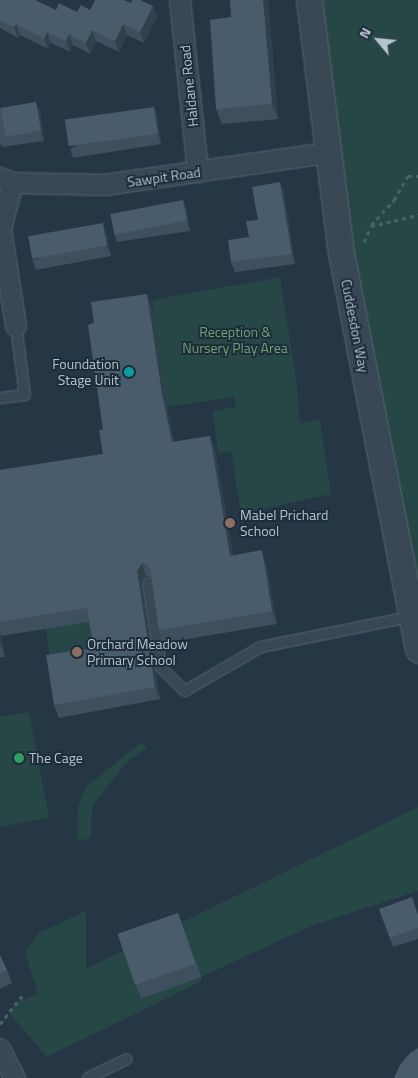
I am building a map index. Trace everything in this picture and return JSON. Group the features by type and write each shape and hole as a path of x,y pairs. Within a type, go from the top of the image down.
{"street":[{"name":"Haldane Road","path":"180,0 198,172"},
{"name":"Cuddesdon Way","path":"309,0 341,253 418,650"},
{"name":"Sawpit Road","path":"6,180 105,185 328,153"},
{"path":"6,180 1,229 16,326"},
{"path":"0,1048 4,1052 15,1078"}],"lane":[{"path":"0,398 25,395 16,326"},
{"path":"148,583 161,668 185,691 261,647 410,616"},
{"path":"88,1078 127,1058"}],"path":[{"path":"341,253 361,248 371,226 394,200 408,176 418,176"},
{"path":"371,226 418,214"},
{"path":"0,1024 22,996"}],"green space":[{"path":"309,0 418,0 418,595 341,253"},
{"name":"Reception & Nursery Play Area","path":"280,277 297,386 300,423 320,420 331,494 241,514 231,451 218,453 213,411 236,407 234,397 166,407 152,300"},
{"path":"92,621 98,661 52,668 46,628"},
{"name":"The Cage","path":"29,712 49,818 0,827 0,717"},
{"path":"142,742 147,748 128,761 92,806 91,837 84,840 77,839 78,807 87,786"},
{"path":"418,807 418,891 311,926 201,977 202,981 47,1057 9,1013 22,996 24,1000 38,993 25,953 39,933 86,911 86,969"}],"building":[{"path":"0,0 35,0 56,10 59,3 77,12 81,5 90,10 95,0 124,0 131,3 132,0 140,0 153,6 140,32 123,24 115,41 92,30 86,43 69,34 66,41 47,32 44,39 16,24 14,27 0,20"},
{"path":"230,0 263,0 272,104 216,109 210,20 231,17"},
{"path":"36,102 41,131 6,137 1,108"},
{"path":"154,107 158,134 69,146 65,120"},
{"path":"280,182 292,254 231,262 228,240 249,237 246,221 258,220 252,187"},
{"path":"183,200 187,221 114,235 110,214"},
{"path":"103,223 107,246 32,259 28,236"},
{"path":"147,294 162,394 172,442 210,436 230,556 262,550 272,611 159,630 150,569 146,564 142,563 137,571 155,687 54,705 46,655 94,648 87,608 0,622 0,470 103,454 99,430 103,430 88,325 94,323 91,302"},
{"path":"412,897 418,915 418,928 390,938 379,909"},
{"path":"178,913 196,964 135,985 117,934"},
{"path":"0,955 7,970 0,974"},
{"path":"418,1048 418,1078 394,1078 400,1065 410,1053"}],"place":[{"name":"Foundation Stage Unit","path":"129,372"},
{"name":"Mabel Prichard School","path":"230,523"},
{"name":"Orchard Meadow Primary School","path":"77,652"},
{"name":"The Cage","path":"19,758"}]}
